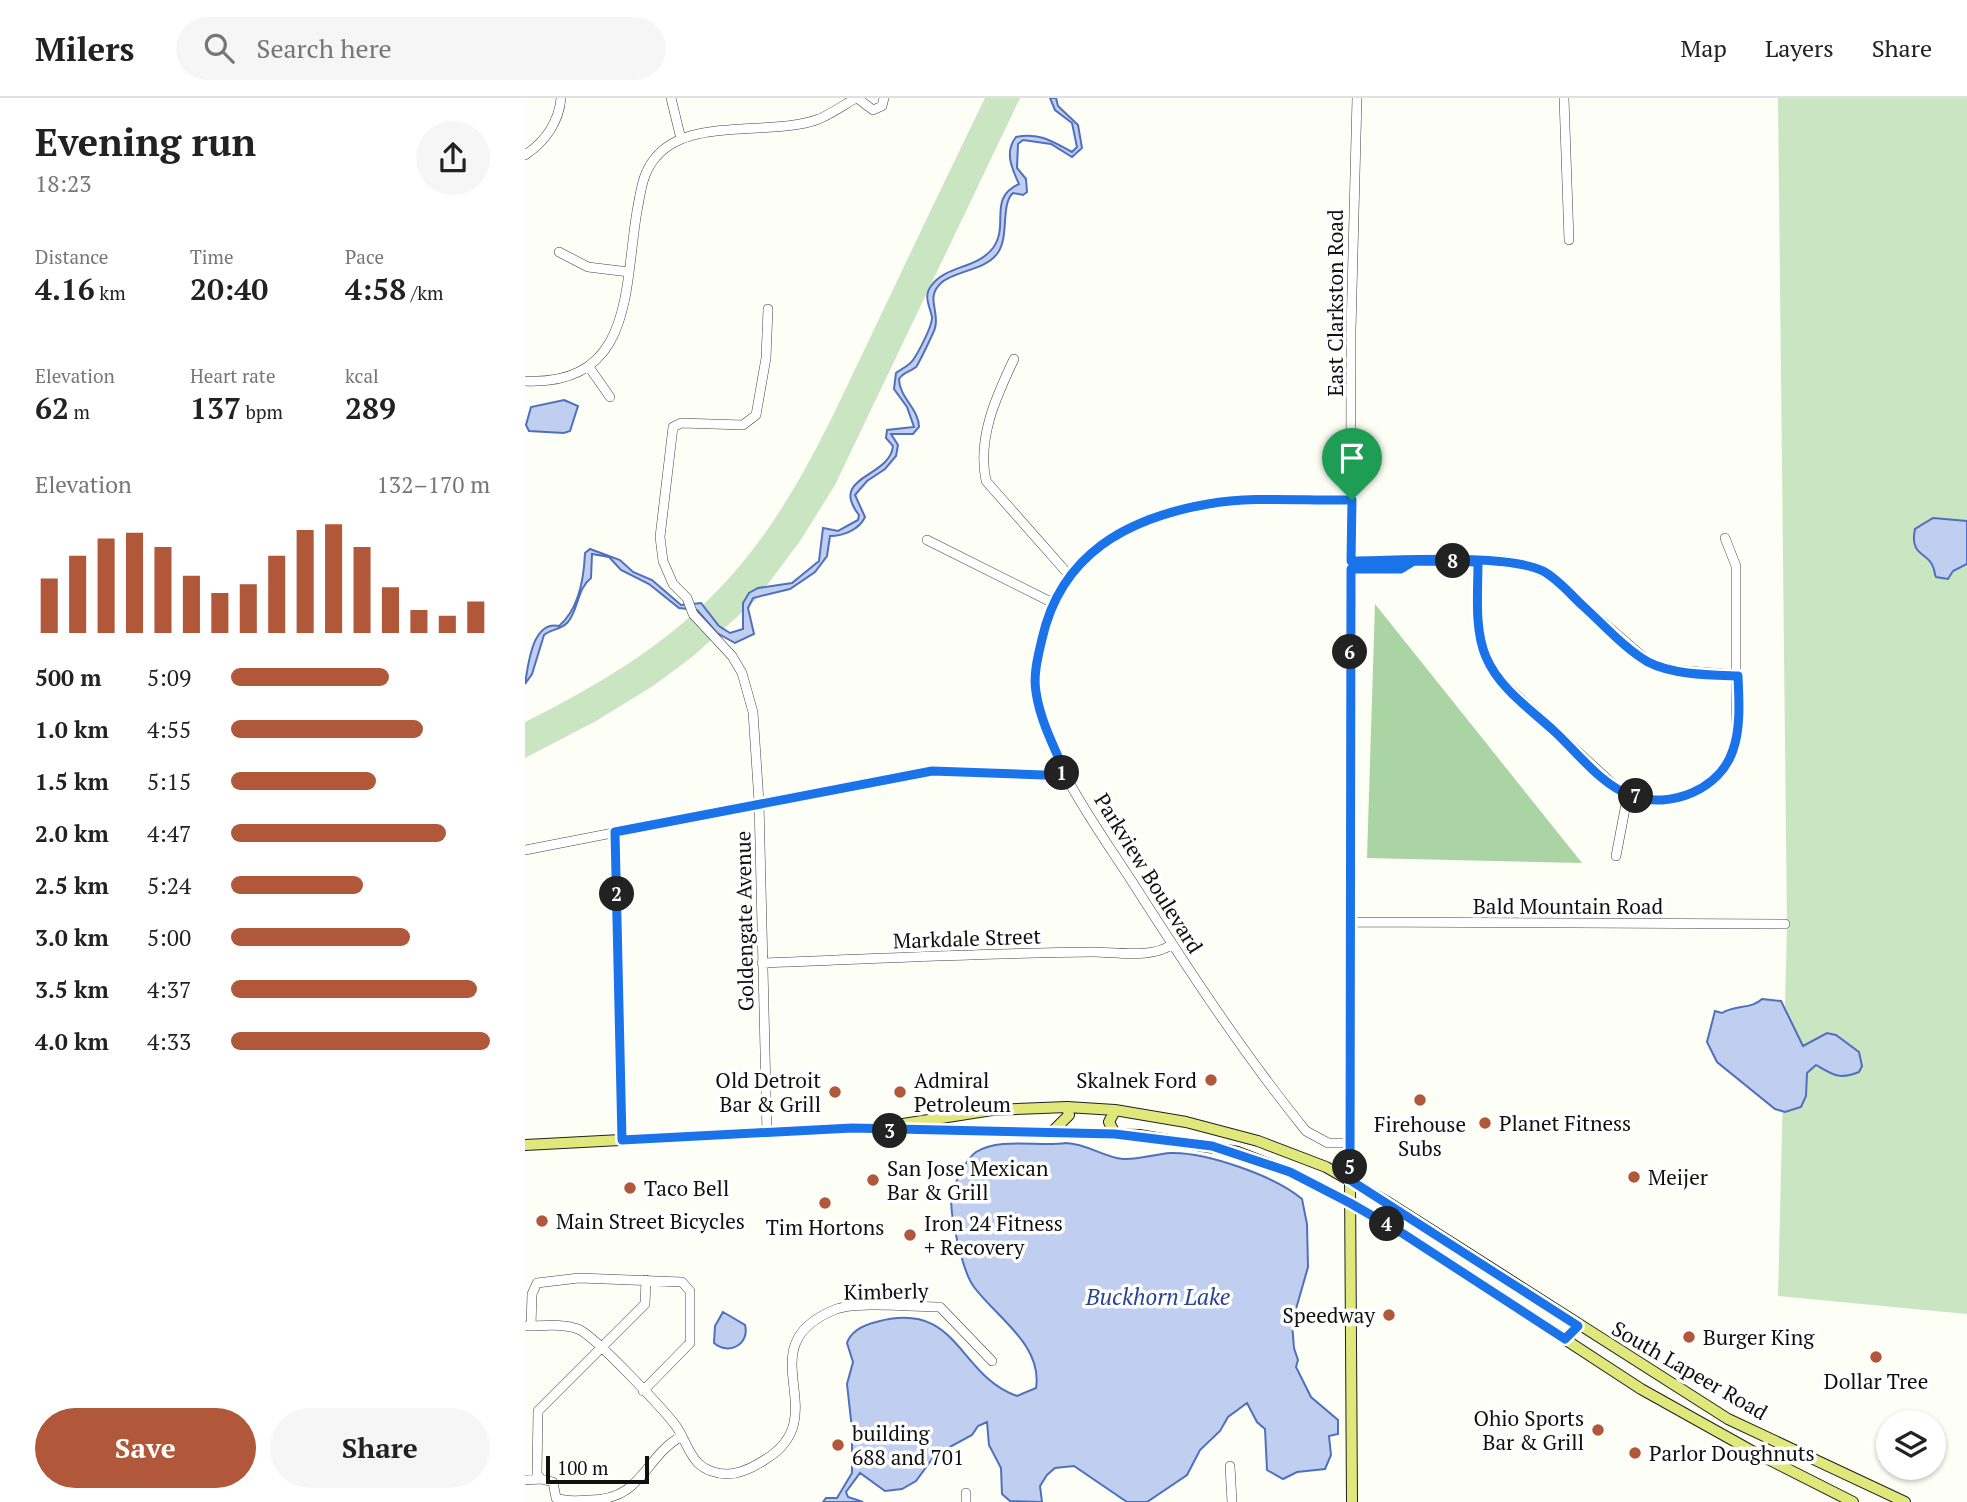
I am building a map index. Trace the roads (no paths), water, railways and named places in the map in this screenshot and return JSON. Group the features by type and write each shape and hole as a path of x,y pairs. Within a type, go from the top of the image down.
{"main road":[{"name":"South Lapeer Road","path":"870,1129 982,1112 1067,1107 1115,1110 1248,1138 1326,1167 1350,1180 1728,1419 1905,1502"},
{"path":"1052,1132 1069,1115 1067,1107"},
{"path":"1115,1110 1109,1122 1115,1134"},
{"name":"South Lapeer Road","path":"525,1145 870,1129 1115,1134 1212,1146 1238,1152 1290,1172 1350,1203 1707,1427 1853,1502"},
{"path":"1350,1180 1352,1502"},
{"path":"1432,1253 1447,1255 1512,1297 1521,1297 1526,1292"},
{"path":"1565,1339 1578,1326"}],"street":[{"path":"525,155 552,128 560,109 561,98"},
{"path":"671,98 681,139"},
{"path":"525,381 560,379 589,367 615,336 623,314 643,176 656,157 681,139 696,135 781,127 818,119 856,98 873,110 882,106 884,98"},
{"name":"East Clarkston Road","path":"1350,1180 1351,330 1357,98"},
{"path":"1564,98 1569,240"},
{"path":"559,252 589,267 629,272"},
{"name":"Goldengate Avenue","path":"767,1134 759,802 753,712 742,673 732,656 693,614 687,598 673,584 663,561 660,537 673,427 681,423 743,425 756,415 766,358 768,309"},
{"path":"1014,359 989,422 982,463 986,481 1069,575"},
{"path":"589,367 610,397"},
{"name":"Parkview Boulevard","path":"1349,1143 1328,1143 1306,1131 1171,944 1065,772 1045,724 1036,692 1038,656 1053,603 1069,575 1108,540 1132,526 1201,505 1246,500 1352,500"},
{"path":"1478,562 1480,642 1497,677 1591,767 1628,793 1655,800 1672,799 1693,793 1710,783 1733,752 1738,717 1736,566 1725,538"},
{"path":"927,540 1053,603"},
{"path":"1351,565 1401,569 1414,561 1504,562 1544,572 1649,662 1713,675 1738,676"},
{"path":"525,850 759,802 932,771 1044,775 1065,772"},
{"path":"1616,856 1628,793"},
{"path":"615,832 622,1140"},
{"name":"Bald Mountain Road","path":"1349,922 1786,924"},
{"name":"Markdale Street","path":"762,963 1157,951 1171,944"},
{"name":"Kimberly","path":"643,1391 690,1343 692,1328 687,1285 674,1280 579,1278 537,1283 531,1294 528,1326 568,1326 589,1335 602,1348 643,1391 675,1424 698,1463 711,1471 726,1474 746,1471 783,1447 793,1434 797,1418 790,1372 796,1344 805,1329 836,1309 940,1307 992,1362"},
{"path":"541,1479 536,1468 538,1411 645,1304 646,1280"},
{"path":"525,1480 541,1479 553,1482 556,1498 562,1502 622,1495 636,1484 670,1443 682,1436"},
{"path":"1230,1466 1231,1502"}],"water":[{"path":"1050,98 1056,98 1058,106 1078,125 1082,148 1072,157 1051,144 1023,140 1018,144 1017,168 1026,179 1027,192 1023,195 1013,193 1009,198 1003,239 997,254 984,264 946,279 936,289 933,299 936,322 934,331 916,367 899,379 902,392 916,414 919,427 913,434 891,434 898,445 896,456 855,495 865,517 859,525 840,535 830,536 827,556 815,572 790,589 753,598 748,608 754,634 735,643 717,633 697,610 679,608 649,584 621,570 609,557 592,554 591,578 583,588 572,617 565,625 544,635 532,674 525,684 537,637 550,626 559,626 576,602 582,583 585,553 590,549 620,560 633,572 652,580 681,605 701,603 719,626 730,633 743,629 743,603 749,593 758,588 792,583 819,561 823,528 838,531 858,520 859,515 851,502 851,492 855,484 889,457 893,446 886,438 887,430 914,427 907,407 894,389 896,373 913,360 930,326 932,317 927,298 929,290 937,279 945,274 986,255 998,239 1004,197 1019,184 1010,160 1012,143 1016,137 1032,136 1072,152 1077,147 1072,123 1055,110"},
{"path":"564,400 578,406 570,431 529,431 526,425 531,407"},
{"path":"1933,518 1967,521 1967,564 1953,571 1948,579 1936,577 1931,562 1915,545 1915,529"},
{"path":"1762,999 1781,1001 1803,1046 1827,1033 1836,1035 1859,1052 1862,1066 1859,1072 1846,1076 1836,1075 1816,1065 1807,1073 1806,1096 1801,1107 1785,1112 1775,1109 1717,1062 1707,1042 1715,1011 1722,1013"},
{"name":"Buckhorn Lake","path":"1066,1143 1123,1159 1171,1153 1221,1161 1258,1174 1302,1199 1307,1224 1308,1267 1292,1323 1294,1348 1298,1360 1296,1367 1311,1397 1338,1420 1338,1434 1329,1436 1331,1455 1325,1469 1297,1472 1283,1479 1267,1470 1265,1429 1257,1422 1247,1403 1228,1417 1220,1431 1200,1450 1187,1475 1147,1502 1127,1502 1074,1466 1055,1468 1047,1475 1040,1486 1042,1502 1010,1501 1002,1494 1001,1468 989,1445 987,1422 978,1426 972,1435 935,1455 916,1481 902,1489 885,1491 860,1473 846,1492 848,1497 863,1502 823,1502 826,1498 837,1498 852,1473 852,1429 847,1384 853,1362 847,1343 855,1332 863,1327 903,1318 925,1321 955,1342 997,1386 1017,1396 1036,1388 1036,1373 1025,1345 970,1280 961,1256 951,1202 958,1177 976,1152 997,1145"},
{"path":"723,1312 745,1325 744,1338 732,1348 720,1347 714,1343 715,1326"}],"place":[{"name":"Skalnek Ford","path":"1211,1080"},
{"name":"Old Detroit Bar & Grill","path":"835,1092"},
{"name":"Admiral Petroleum","path":"900,1092"},
{"name":"Firehouse Subs","path":"1420,1100"},
{"name":"Planet Fitness","path":"1485,1123"},
{"name":"Meijer","path":"1634,1177"},
{"name":"San Jose Mexican Bar & Grill","path":"873,1180"},
{"name":"Taco Bell","path":"630,1188"},
{"name":"Tim Hortons","path":"825,1203"},
{"name":"Main Street Bicycles","path":"542,1221"},
{"name":"Iron 24 Fitness + Recovery","path":"910,1235"},
{"name":"Speedway","path":"1389,1315"},
{"name":"Burger King","path":"1689,1337"},
{"name":"Dollar Tree","path":"1876,1357"},
{"name":"Ohio Sports Bar & Grill","path":"1598,1430"},
{"name":"building 688 and 701","path":"838,1445"},
{"name":"Parlor Doughnuts","path":"1635,1453"}]}
